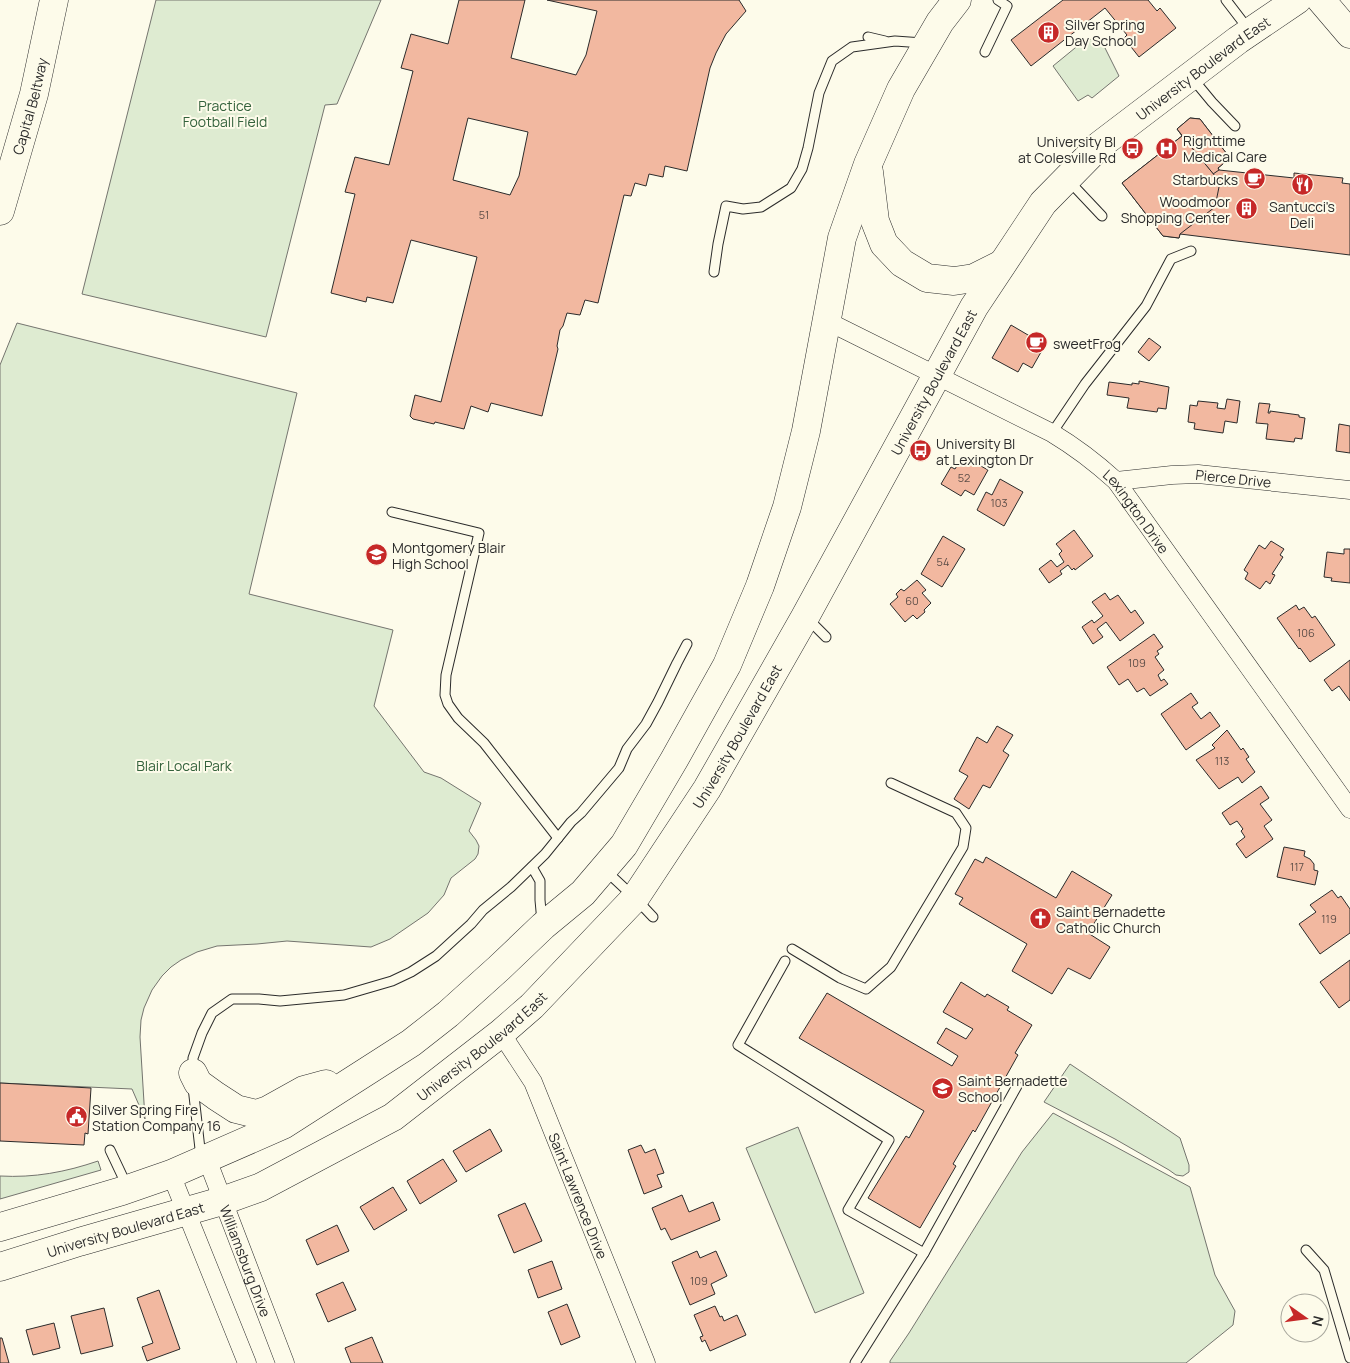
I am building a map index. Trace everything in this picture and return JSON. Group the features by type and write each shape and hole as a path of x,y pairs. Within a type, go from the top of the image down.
{"main road":[{"name":"Capital Beltway","path":"0,211 34,94 54,0"},
{"path":"0,1227 128,1189 171,1174 283,1125 411,1043 448,1014 543,926 583,893 624,845 727,665 760,586 787,508 806,431 842,238 868,164 901,89 940,22 957,0"},
{"name":"University Boulevard East","path":"0,1268 79,1242 222,1201 260,1186 393,1117 501,1033 644,908 707,789 805,617 974,307 1043,203 1100,145 1250,32 1297,0"},
{"path":"1321,0 1350,34"},
{"path":"868,164 875,220 884,244 902,263 927,278 954,281 974,278 1002,264"},
{"path":"193,1073 198,1083 216,1096 236,1109 256,1114 260,1114 304,1090 328,1083 350,1082"}],"street":[{"name":"Lexington Drive","path":"827,321 1052,433 1097,463 1116,481 1350,810"},
{"name":"Pierce Drive","path":"1116,481 1198,474 1350,490"},
{"name":"Saint Lawrence Drive","path":"501,1033 533,1082 646,1363"},
{"name":"Williamsburg Drive","path":"204,1160 222,1201 284,1363"},
{"path":"171,1174 248,1363"}],"lane":[{"path":"985,52 1007,6 998,0"},
{"path":"1226,0 1250,32"},
{"path":"868,37 890,42"},
{"path":"714,272 726,206 743,209 761,207 791,188 802,169 819,94 832,61 852,47 890,42 929,43"},
{"path":"1191,77 1235,126"},
{"path":"1067,179 1102,216"},
{"path":"1052,433 1085,384 1146,306 1171,259 1191,251"},
{"path":"392,512 479,533 446,674 445,695 448,704 458,718 484,743 558,838"},
{"path":"805,617 826,637"},
{"path":"204,1160 193,1084 193,1058 212,1013 232,999 280,1001 344,995 392,981 411,972 436,956 471,924 483,910 532,867 571,822 582,813 619,768 628,749 646,724 687,644"},
{"path":"792,950 840,978 866,989 891,967 963,847 966,828 956,813 891,783"},
{"path":"532,867 540,881 543,926"},
{"path":"604,869 644,908"},
{"path":"785,961 738,1045 889,1140 848,1210 924,1253"},
{"path":"855,1363 924,1253 1018,1086"},
{"path":"110,1150 128,1189"},
{"path":"1306,1250 1324,1270 1350,1358"}],"green space":[{"name":"Practice Football Field","path":"156,0 381,0 337,104 325,105 266,337 82,294"},
{"path":"1086,39 1101,40 1119,76 1092,98 1088,95 1078,101 1053,66"},
{"name":"Blair Local Park","path":"17,323 297,393 249,594 393,630 374,706 424,772 441,778 481,803 469,831 479,846 475,859 451,878 444,895 428,913 390,939 371,947 287,941 217,946 197,952 171,967 152,990 141,1020 140,1037 145,1119 132,1089 0,1083 0,365"},
{"path":"1070,1064 1180,1138 1189,1165 1189,1172 1183,1176 1176,1175 1115,1139 1044,1102"},
{"path":"1053,1113 1190,1187 1215,1275 1235,1311 1233,1325 1186,1363 890,1363 1022,1152"},
{"path":"798,1127 864,1293 815,1313 746,1148"},
{"path":"98,1161 101,1170 0,1199 0,1176 50,1173"}],"building":[{"path":"459,0 525,0 511,58 576,75 586,55 597,11 547,0 739,0 746,11 726,34 710,68 687,171 665,166 663,177 649,174 646,186 635,183 631,196 624,195 598,303 585,300 580,315 567,313 560,330 558,349 542,416 491,403 488,412 471,406 464,429 413,419 410,416 415,395 441,402 477,257 411,240 393,303 367,297 366,302 331,293 355,194 345,192 355,157 389,165 413,71 401,68 411,34 448,44","holes":["468,118 528,132 519,176 510,195 453,180"]},
{"name":"Silver Spring Day School","path":"1063,0 1148,0 1157,11 1160,8 1176,28 1139,57 1124,38 1127,35 1105,8 1031,66 1011,40"},
{"name":"Woodmoor Shopping Center","path":"1190,118 1200,119 1230,158 1218,168 1219,170 1294,178 1294,173 1343,178 1342,183 1350,184 1350,255 1180,234 1179,238 1163,236 1122,183 1182,136 1177,129"},
{"path":"1190,118 1200,119 1230,158 1213,174 1177,129"},
{"path":"1182,136 1220,182 1215,207 1180,234 1179,238 1163,236 1122,183"},
{"path":"1011,325 1045,345 1032,368 1023,363 1018,372 992,358"},
{"path":"1149,338 1161,347 1149,361 1138,352"},
{"path":"1139,381 1169,387 1166,409 1158,408 1157,412 1127,408 1129,398 1107,395 1109,382 1132,385 1132,383 1139,384"},
{"path":"1227,399 1240,401 1237,423 1225,421 1223,433 1194,429 1195,423 1188,422 1190,405 1197,406 1198,401 1218,403 1217,408 1225,409"},
{"path":"1259,403 1270,404 1268,413 1270,411 1299,415 1299,417 1305,418 1302,439 1295,438 1294,442 1266,439 1268,424 1256,423"},
{"path":"1339,424 1350,426 1350,453 1336,451"},
{"path":"963,456 988,470 974,495 965,490 961,496 941,484 951,467 955,469"},
{"path":"1000,479 1023,492 1004,526 977,510 986,492 992,495"},
{"path":"1074,530 1093,556 1075,570 1074,568 1072,570 1068,565 1060,571 1062,574 1049,583 1039,569 1051,560 1057,567 1064,562 1059,554 1062,551 1056,544"},
{"path":"943,536 965,549 942,587 921,574"},
{"path":"1271,541 1284,549 1280,555 1283,557 1272,574 1275,575 1270,584 1266,581 1260,589 1245,579 1248,573 1244,570 1259,545 1265,549"},
{"path":"1344,549 1350,549 1350,583 1331,581 1332,578 1324,577 1327,552 1344,554"},
{"path":"917,580 926,590 922,593 931,603 917,619 913,615 905,622 890,604 898,597 896,594 901,589 904,591"},
{"path":"1105,593 1110,600 1118,595 1131,613 1135,610 1144,623 1120,641 1106,622 1097,629 1103,637 1093,644 1082,627 1092,620 1094,623 1103,616 1092,602"},
{"path":"1296,605 1299,610 1304,607 1312,618 1315,616 1335,645 1310,662 1277,618"},
{"path":"1154,634 1163,647 1157,651 1159,654 1155,657 1164,670 1158,675 1161,681 1164,679 1168,684 1150,696 1144,688 1137,692 1128,679 1119,685 1107,667"},
{"path":"1350,660 1350,701 1339,686 1332,691 1324,680"},
{"path":"1191,693 1198,703 1192,707 1201,719 1210,712 1220,726 1186,750 1161,714"},
{"path":"997,726 1013,735 1003,751 1009,755 990,788 983,785 969,809 954,799 968,776 959,771 977,737 987,743"},
{"path":"1227,730 1241,750 1243,748 1249,757 1246,759 1255,772 1242,783 1238,777 1219,789 1196,760 1215,748 1212,745"},
{"path":"1261,786 1269,798 1260,804 1272,820 1264,826 1273,839 1246,858 1236,844 1245,837 1241,831 1243,829 1237,821 1230,825 1222,813"},
{"path":"1284,847 1305,851 1304,856 1310,859 1314,864 1314,870 1318,871 1315,885 1277,877"},
{"name":"Saint Bernadette Catholic Church","path":"986,857 1056,898 1072,871 1112,895 1088,933 1110,947 1090,979 1068,968 1052,994 1012,971 1027,944 959,904 963,898 955,894 975,859 983,863"},
{"path":"1332,890 1338,898 1341,896 1350,909 1350,933 1320,954 1299,924 1316,912 1310,905"},
{"path":"1350,960 1350,1000 1339,1008 1320,982"},
{"name":"Saint Bernadette School","path":"961,982 985,997 987,994 1009,1007 1007,1010 1032,1025 1015,1053 1018,1055 975,1132 973,1130 953,1164 956,1166 920,1228 868,1198 906,1136 909,1138 924,1111 799,1038 827,993 952,1066 958,1056 937,1043 946,1028 966,1039 973,1029 943,1012"},
{"path":"0,1083 91,1088 88,1134 85,1133 84,1145 0,1141"},
{"path":"490,1129 502,1151 466,1172 453,1151"},
{"path":"641,1145 645,1153 655,1149 664,1173 657,1175 662,1187 644,1194 628,1150"},
{"path":"443,1159 457,1181 420,1204 407,1181"},
{"path":"393,1187 407,1210 374,1230 360,1207"},
{"path":"682,1195 689,1212 713,1202 720,1220 671,1240 665,1228 661,1230 652,1208"},
{"path":"525,1203 542,1241 514,1253 498,1215"},
{"path":"337,1225 349,1251 317,1265 306,1240"},
{"path":"697,1251 700,1258 716,1251 727,1276 711,1284 715,1294 690,1305 672,1262"},
{"path":"552,1261 562,1289 538,1298 528,1270"},
{"path":"343,1282 356,1310 328,1322 316,1294"},
{"path":"159,1290 180,1349 147,1361 142,1347 153,1343 137,1298"},
{"path":"567,1304 580,1337 561,1345 548,1312"},
{"path":"715,1306 724,1321 737,1315 746,1335 710,1351 705,1340 702,1342 700,1337 703,1336 694,1315"},
{"path":"104,1308 113,1346 81,1354 71,1316"},
{"path":"54,1323 60,1348 33,1355 26,1330"},
{"path":"372,1337 383,1363 351,1363 345,1348"},
{"path":"0,1338 2,1338 9,1363 0,1363"}],"place":[{"name":"Silver Spring Day School","path":"1049,32"},
{"name":"Righttime Medical Care","path":"1167,148"},
{"name":"University Bl at Colesville Rd","path":"1132,149"},
{"name":"Starbucks","path":"1254,179"},
{"name":"Santucci's Deli","path":"1302,184"},
{"name":"Woodmoor Shopping Center","path":"1246,209"},
{"name":"sweetFrog","path":"1037,343"},
{"name":"University Bl at Lexington Dr","path":"920,451"},
{"name":"Montgomery Blair High School","path":"376,555"},
{"name":"Saint Bernadette Catholic Church","path":"1040,919"},
{"name":"Saint Bernadette School","path":"942,1088"},
{"name":"Silver Spring Fire Station Company 16","path":"76,1117"}]}
